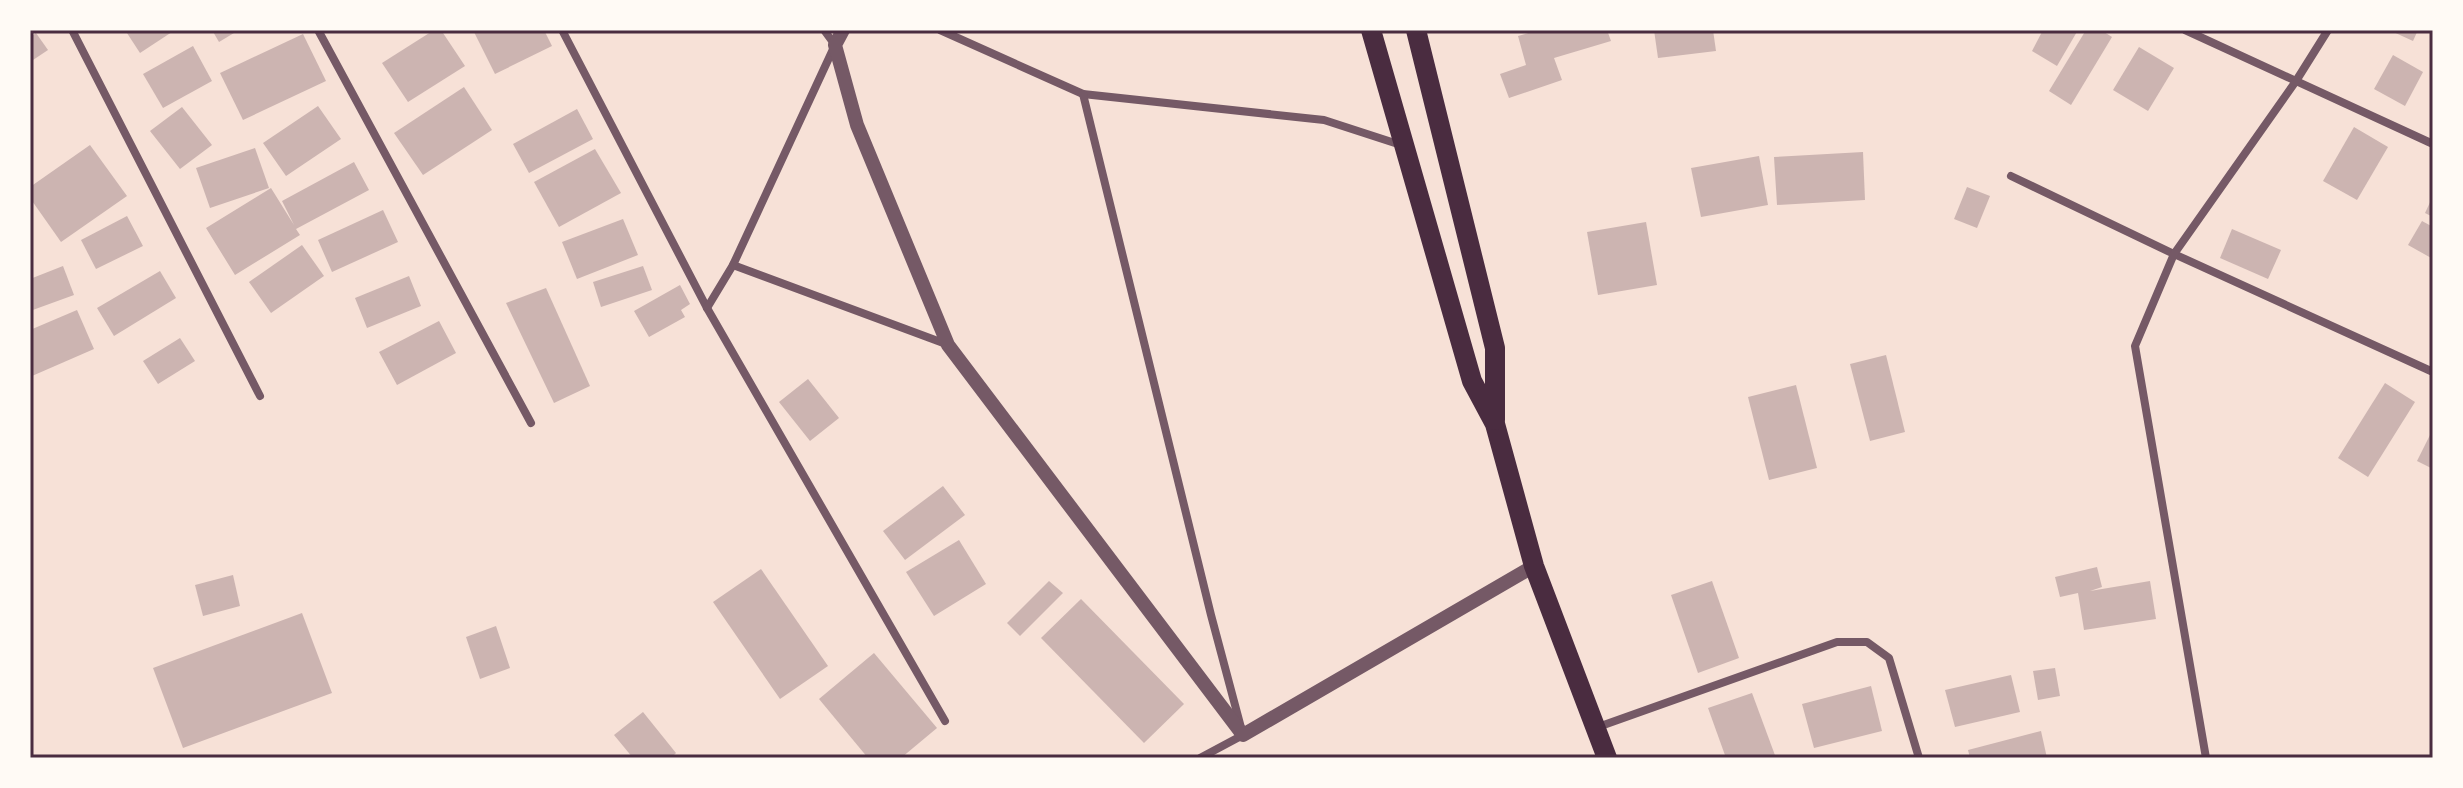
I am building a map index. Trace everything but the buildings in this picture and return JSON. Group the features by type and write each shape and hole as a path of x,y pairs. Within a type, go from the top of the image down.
{"main road":[{"path":"1371,30 1472,381 1495,424 1534,566 1607,758"},
{"path":"1416,30 1495,348 1495,424"}],"street":[{"path":"72,30 260,396"},
{"path":"318,30 531,423"},
{"path":"562,30 707,308 945,721"},
{"path":"824,30 835,45 857,125 948,345 1243,735"},
{"path":"707,308 733,265 843,30"},
{"path":"940,30 1083,94 1324,120 1402,146"},
{"path":"2185,30 2433,144"},
{"path":"2206,758 2135,346 2174,254 2296,81 2328,30"},
{"path":"1083,94 1243,735"},
{"path":"2011,176 2433,372"},
{"path":"733,265 948,345"},
{"path":"1200,758 1534,566"},
{"path":"1596,727 1837,642 1867,642 1889,658 1919,758"}]}
